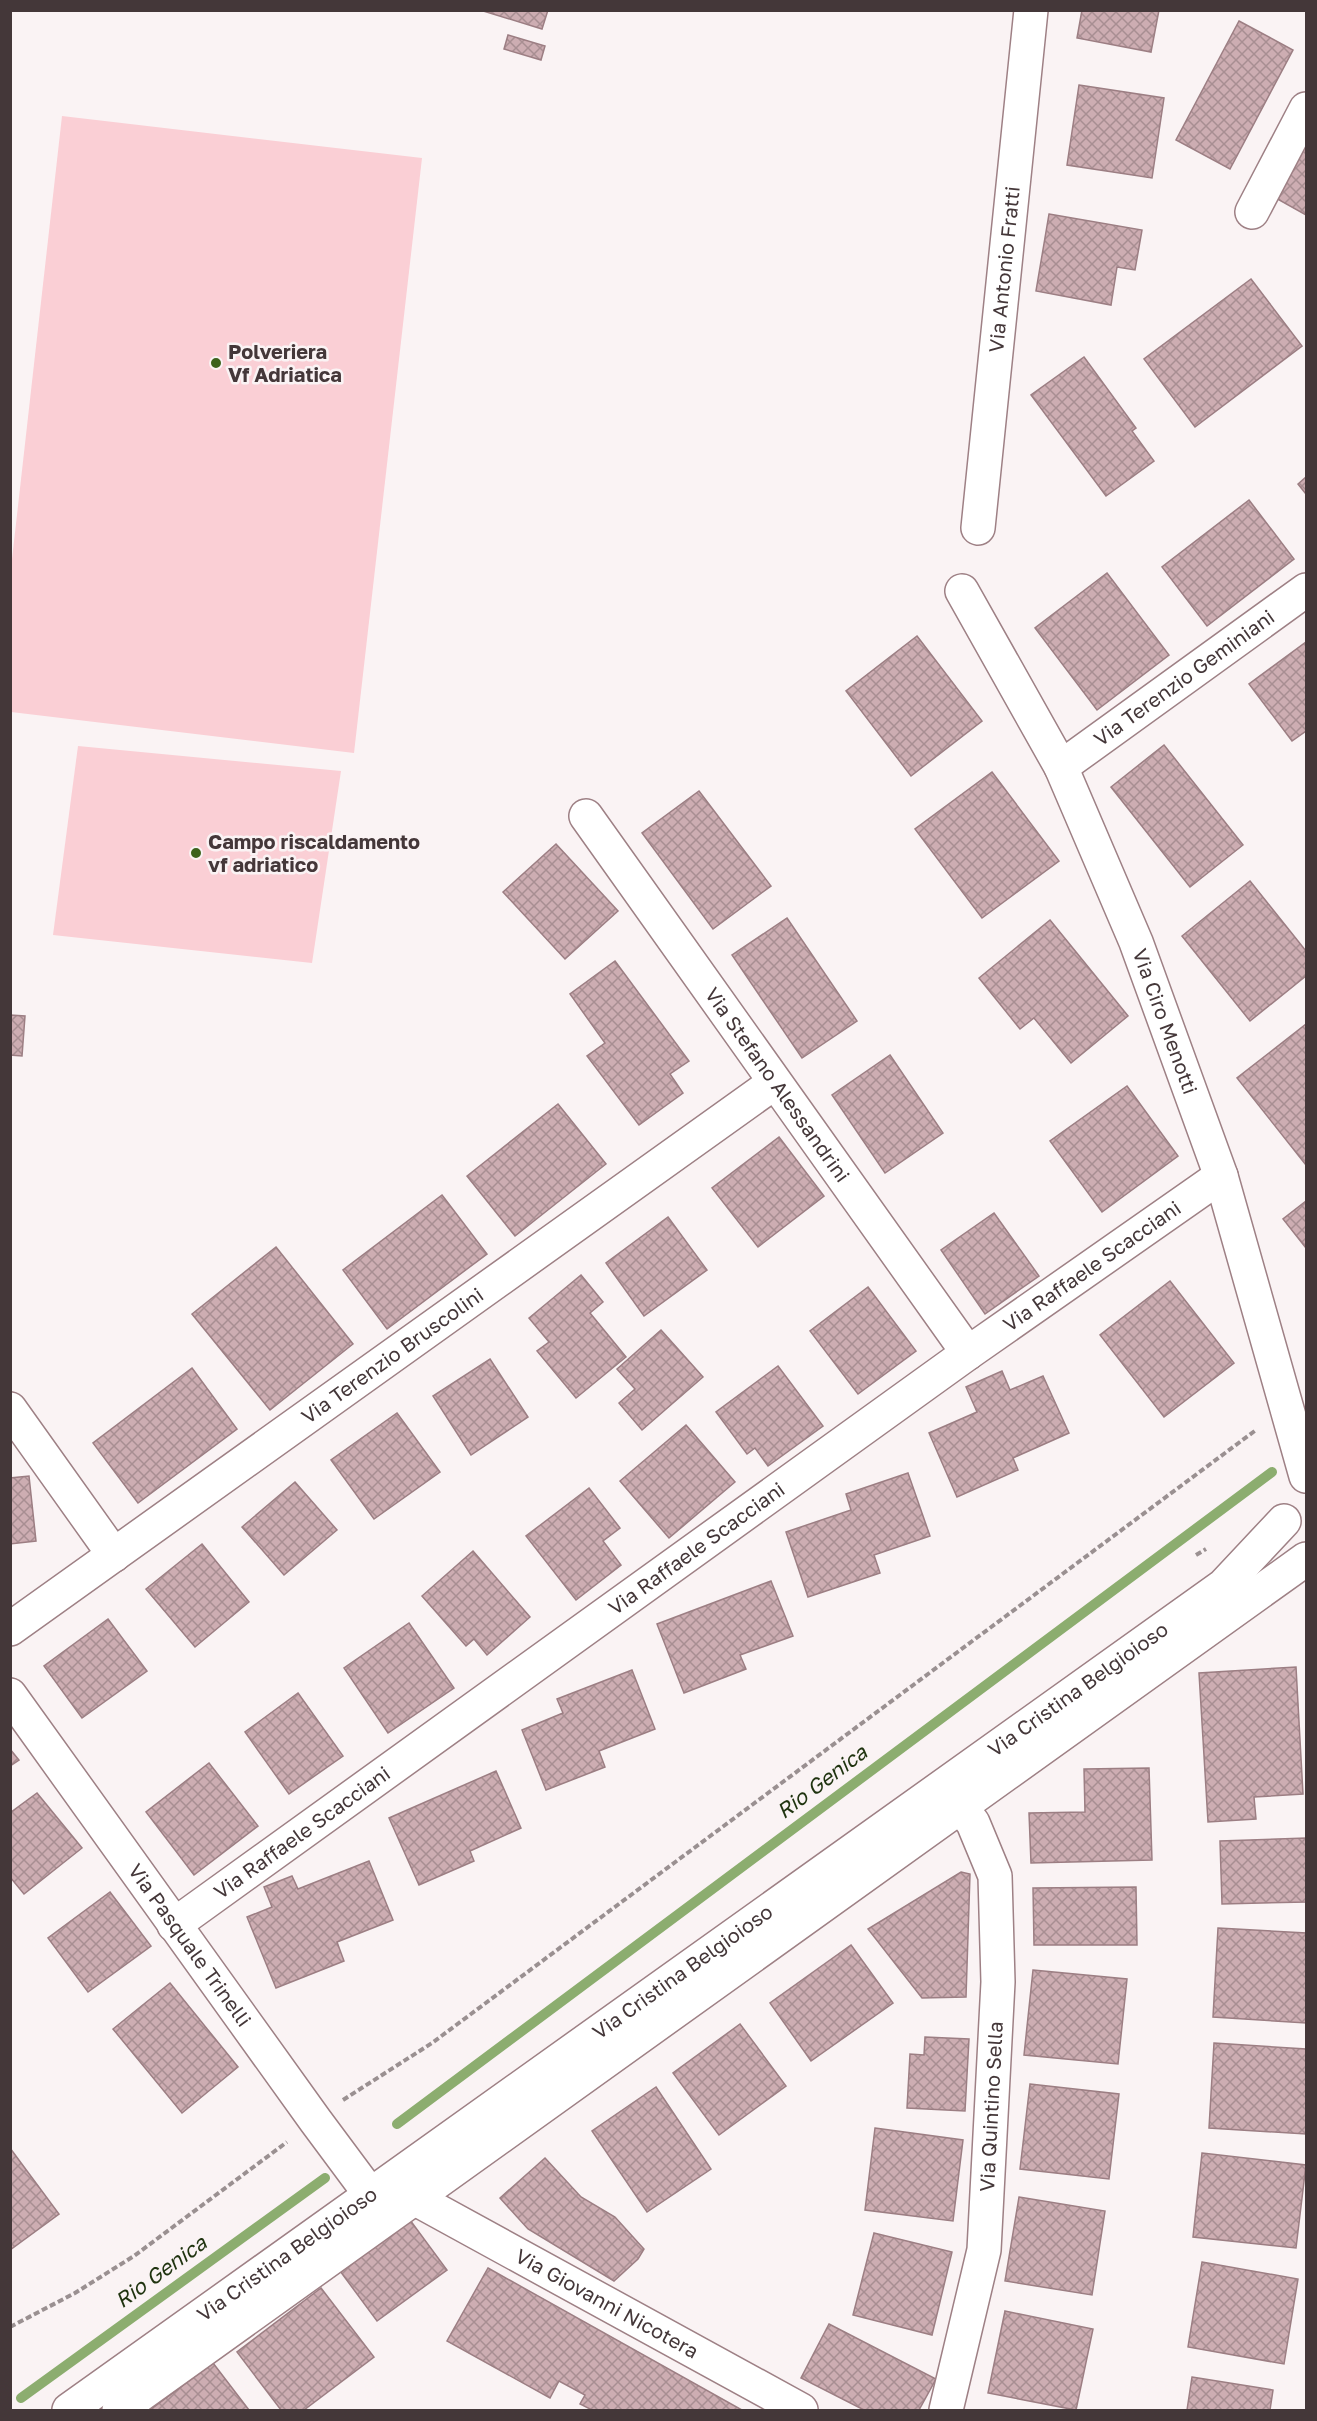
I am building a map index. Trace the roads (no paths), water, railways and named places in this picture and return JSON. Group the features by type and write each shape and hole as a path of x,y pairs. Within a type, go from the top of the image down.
{"street":[{"name":"Via Antonio Fratti","path":"978,528 1030,10"},
{"path":"1252,212 1306,109"},
{"name":"Via Terenzio Geminiani","path":"1061,767 1306,590"},
{"name":"Via Ciro Menotti","path":"962,591 1061,767 1136,942 1221,1176 1306,1476"},
{"name":"Via Stefano Alessandrini","path":"586,816 968,1353"},
{"name":"Via Terenzio Bruscolini","path":"10,1629 774,1083"},
{"name":"Via Raffaele Scacciani","path":"174,1925 968,1353 1221,1176"},
{"path":"10,1409 114,1555"},
{"name":"Via Cristina Belgioioso","path":"69,2410 1223,1586 1284,1521 1290,1509 1306,1497"},
{"name":"Via Cristina Belgioioso","path":"119,2410 1306,1558 1297,1553 1289,1544 1284,1533 1284,1521"},
{"name":"Via Pasquale Trinelli","path":"10,1695 174,1925 370,2193"},
{"name":"Via Quintino Sella","path":"946,2410 984,2250 998,1982 995,1876 972,1823 961,1807"},
{"name":"Via Giovanni Nicotera","path":"414,2198 801,2410"}],"waterway":[{"name":"Rio Genica","path":"397,2124 1272,1472"},
{"name":"Rio Genica","path":"21,2398 325,2178"}],"place":[{"name":"Polveriera Vf Adriatica","path":"216,363"},
{"name":"Campo riscaldamento vf adriatico","path":"196,853"}]}
